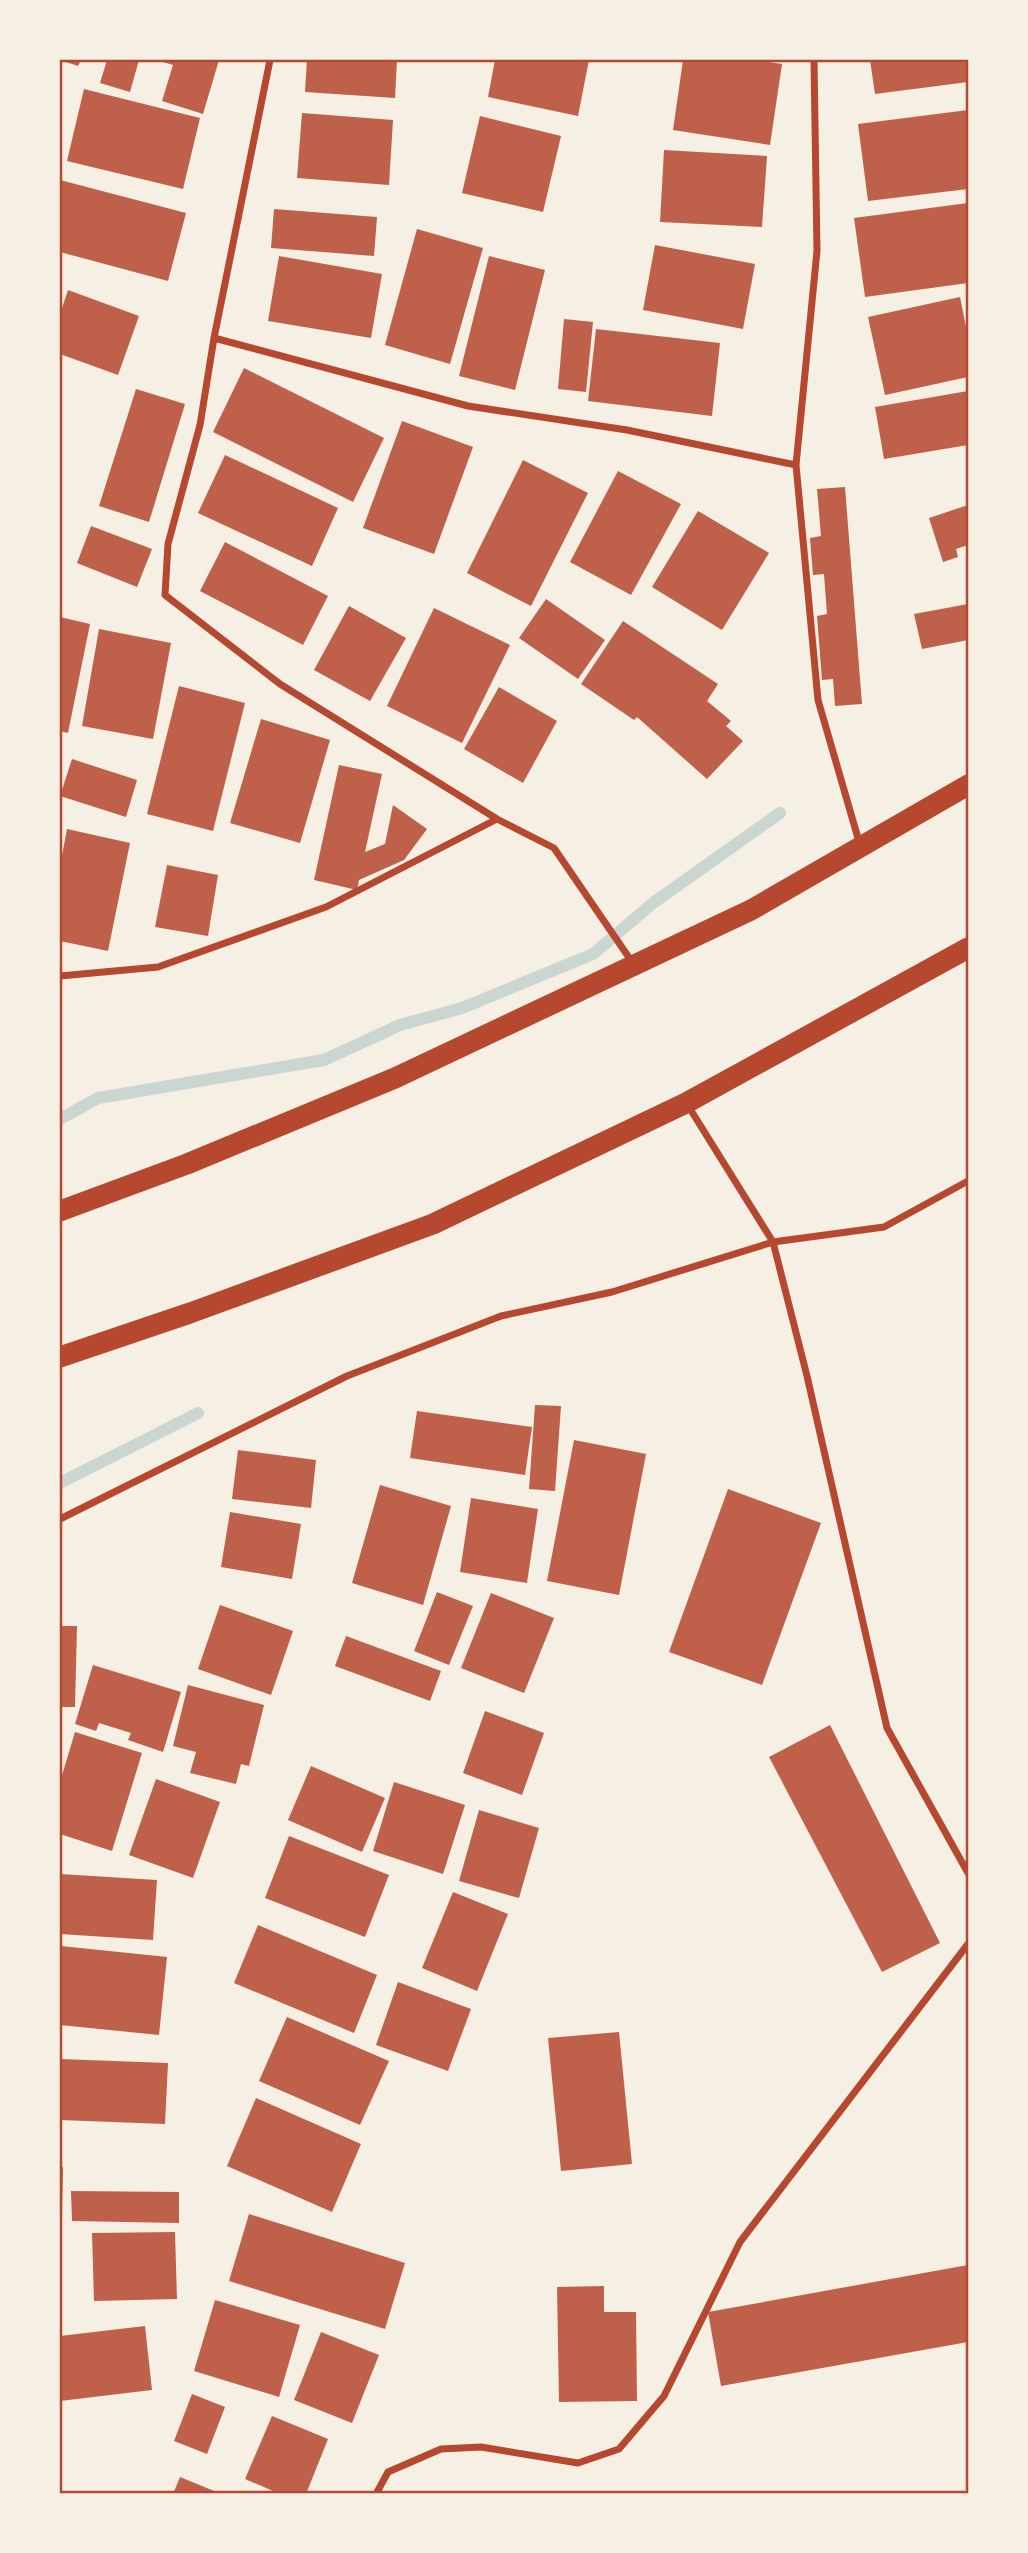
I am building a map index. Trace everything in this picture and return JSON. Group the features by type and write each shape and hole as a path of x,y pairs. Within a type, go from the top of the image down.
{"highway":[{"path":"60,1210 187,1164 395,1078 751,910 968,785"},
{"path":"60,1357 190,1313 433,1224 686,1103 968,948"}],"street":[{"path":"270,60 214,338 200,425 168,544 165,595 280,684 497,819 554,848 634,965"},
{"path":"814,60 817,251 796,465 818,700 861,847"},
{"path":"214,338 468,406 627,430 796,465"},
{"path":"60,976 158,967 171,963 326,907 497,819"},
{"path":"686,1103 773,1242 807,1376 887,1728 968,1873"},
{"path":"60,1519 347,1376 501,1316 612,1292 773,1242 884,1227 968,1181"},
{"path":"376,2494 388,2472 441,2449 481,2447 578,2463 620,2449 664,2396 740,2242 968,1944"}],"building":[{"path":"60,60 81,60 78,66"},
{"path":"107,60 139,60 130,92 100,83"},
{"path":"156,60 219,60 203,114 162,101 173,65"},
{"path":"307,60 397,60 395,98 305,92"},
{"path":"495,60 589,60 578,116 488,97"},
{"path":"683,60 755,60 782,64 770,145 673,130"},
{"path":"870,60 968,60 968,82 875,94"},
{"path":"84,89 200,118 183,189 67,161"},
{"path":"968,110 968,189 868,201 858,124"},
{"path":"302,113 393,120 389,185 297,178"},
{"path":"480,116 561,136 543,212 462,193"},
{"path":"664,150 767,156 762,227 660,222"},
{"path":"60,180 186,213 168,281 60,252"},
{"path":"968,203 968,283 865,297 854,218"},
{"path":"274,209 377,217 374,256 271,248"},
{"path":"417,229 483,248 450,364 385,345"},
{"path":"655,245 755,264 743,329 643,310"},
{"path":"279,256 382,274 371,338 268,321"},
{"path":"489,256 545,270 515,390 459,376"},
{"path":"68,290 139,316 118,375 60,354 60,314"},
{"path":"960,297 968,337 968,377 885,395 868,317"},
{"path":"564,319 593,322 586,392 558,389"},
{"path":"596,329 720,343 712,416 588,401"},
{"path":"244,368 384,438 353,502 213,432"},
{"path":"136,389 185,404 149,522 99,506"},
{"path":"968,391 968,445 884,459 875,407"},
{"path":"402,421 473,447 434,554 363,528"},
{"path":"225,455 338,508 312,566 198,513"},
{"path":"523,460 588,493 531,606 467,573"},
{"path":"618,471 681,504 631,595 570,562"},
{"path":"845,487 862,704 835,706 833,679 822,680 817,616 827,614 824,574 813,575 810,538 821,536 817,489"},
{"path":"968,505 968,545 956,549 958,557 943,562 929,518"},
{"path":"698,511 769,553 722,630 652,587"},
{"path":"91,526 152,549 137,587 77,563"},
{"path":"225,542 328,596 303,645 200,591"},
{"path":"546,599 605,640 578,679 519,638"},
{"path":"968,604 968,640 922,649 914,614"},
{"path":"349,606 406,638 370,701 314,670"},
{"path":"434,608 510,645 462,743 387,706"},
{"path":"60,617 90,624 68,733 60,731"},
{"path":"623,621 718,684 707,701 731,721 726,726 743,741 707,779 637,717 634,720 581,684"},
{"path":"99,629 171,643 153,739 82,726"},
{"path":"179,686 245,703 213,831 147,814"},
{"path":"499,687 557,721 523,783 464,749"},
{"path":"261,719 330,740 300,843 230,823"},
{"path":"72,759 137,780 126,817 60,796"},
{"path":"339,765 382,774 365,852 385,844 393,805 427,829 404,860 359,880 357,890 314,880"},
{"path":"67,829 130,843 108,951 60,941 60,866"},
{"path":"167,865 218,875 208,936 155,927"},
{"path":"535,1405 561,1406 555,1491 529,1489"},
{"path":"417,1411 532,1427 525,1475 410,1458"},
{"path":"574,1440 646,1454 619,1595 547,1581"},
{"path":"238,1450 316,1460 311,1508 232,1499"},
{"path":"380,1485 451,1506 423,1605 352,1583"},
{"path":"728,1489 821,1523 762,1685 669,1652"},
{"path":"471,1498 538,1509 527,1583 460,1572"},
{"path":"230,1512 301,1524 292,1579 221,1567"},
{"path":"437,1592 473,1606 449,1665 414,1651"},
{"path":"491,1593 554,1618 524,1693 461,1668"},
{"path":"220,1605 293,1631 271,1695 198,1669"},
{"path":"60,1626 77,1626 75,1707 60,1707"},
{"path":"346,1636 441,1671 430,1701 335,1666"},
{"path":"93,1665 181,1692 163,1752 128,1740 131,1733 99,1723 96,1731 75,1724"},
{"path":"188,1685 264,1705 249,1766 241,1764 236,1784 190,1773 196,1752 173,1746"},
{"path":"485,1711 544,1733 522,1795 463,1773"},
{"path":"830,1725 940,1943 882,1972 769,1757"},
{"path":"75,1732 142,1753 112,1851 60,1834 60,1782"},
{"path":"311,1766 385,1798 362,1852 288,1820"},
{"path":"156,1779 220,1802 193,1878 129,1855"},
{"path":"394,1782 465,1805 443,1874 373,1851"},
{"path":"479,1810 539,1828 519,1898 459,1881"},
{"path":"289,1836 389,1875 365,1937 265,1898"},
{"path":"60,1874 157,1880 153,1940 60,1934"},
{"path":"453,1892 508,1914 477,1991 422,1968"},
{"path":"258,1925 377,1975 354,2033 234,1983"},
{"path":"61,1946 167,1957 159,2035 60,2025"},
{"path":"398,1982 471,2009 448,2071 376,2045"},
{"path":"287,2017 389,2061 360,2125 259,2081"},
{"path":"619,2032 632,2164 561,2171 548,2038"},
{"path":"60,2059 168,2063 165,2124 60,2120"},
{"path":"256,2098 361,2144 332,2212 227,2166"},
{"path":"60,2167 63,2167 62,2210 60,2210"},
{"path":"71,2191 179,2192 179,2223 72,2221"},
{"path":"249,2214 405,2263 385,2329 229,2281"},
{"path":"175,2232 177,2299 94,2301 92,2233"},
{"path":"968,2265 968,2342 721,2386 708,2312"},
{"path":"604,2286 604,2312 636,2312 637,2401 559,2402 557,2287"},
{"path":"215,2300 300,2325 279,2397 194,2371"},
{"path":"145,2326 152,2390 60,2401 60,2336"},
{"path":"321,2332 379,2355 352,2423 294,2400"},
{"path":"192,2394 225,2407 207,2454 174,2441"},
{"path":"272,2416 328,2439 306,2494 280,2494 245,2479"},
{"path":"180,2477 219,2493 219,2494 173,2494"}],"waterway":[{"path":"60,1119 98,1098 324,1060 400,1025 462,1008 593,954 653,903 780,813"},
{"path":"60,1483 198,1413"}]}
